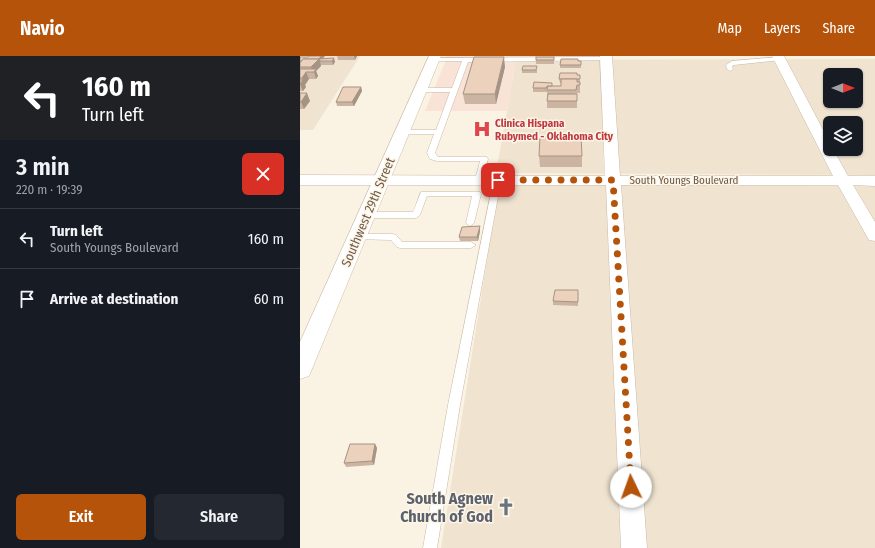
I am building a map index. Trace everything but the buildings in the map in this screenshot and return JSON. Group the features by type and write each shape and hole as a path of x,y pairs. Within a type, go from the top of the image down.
{"main road":[{"name":"Southwest 29th Street","path":"300,369 435,58"}],"street":[{"path":"606,58 634,548"},
{"path":"779,58 843,181 875,236"},
{"name":"South Youngs Boulevard","path":"300,180 875,181"}],"lane":[{"path":"435,58 606,58"},
{"path":"461,194 472,180 484,159 437,159 433,158 431,153 464,58"},
{"path":"730,69 729,64 732,63 779,58"},
{"path":"420,90 454,90"},
{"path":"402,132 439,132"},
{"path":"430,548 454,405 498,180"},
{"path":"367,215 416,215 424,194 477,194 470,223"},
{"path":"357,237 393,237 400,245 471,245"}],"shaded area":[{"path":"300,56 360,56 313,130 300,130"},
{"path":"446,56 597,56 598,57 446,58"},
{"path":"875,59 875,175 496,173 516,60"},
{"path":"446,60 516,60 507,111 425,111"},
{"path":"499,184 875,186 875,548 441,548"}],"place":[{"name":"Clinica Hispana Rubymed - Oklahoma City","path":"482,129"},
{"name":"South Agnew Church of God","path":"506,507"}],"route":[{"path":"498,180 613,180 631,487"}]}
